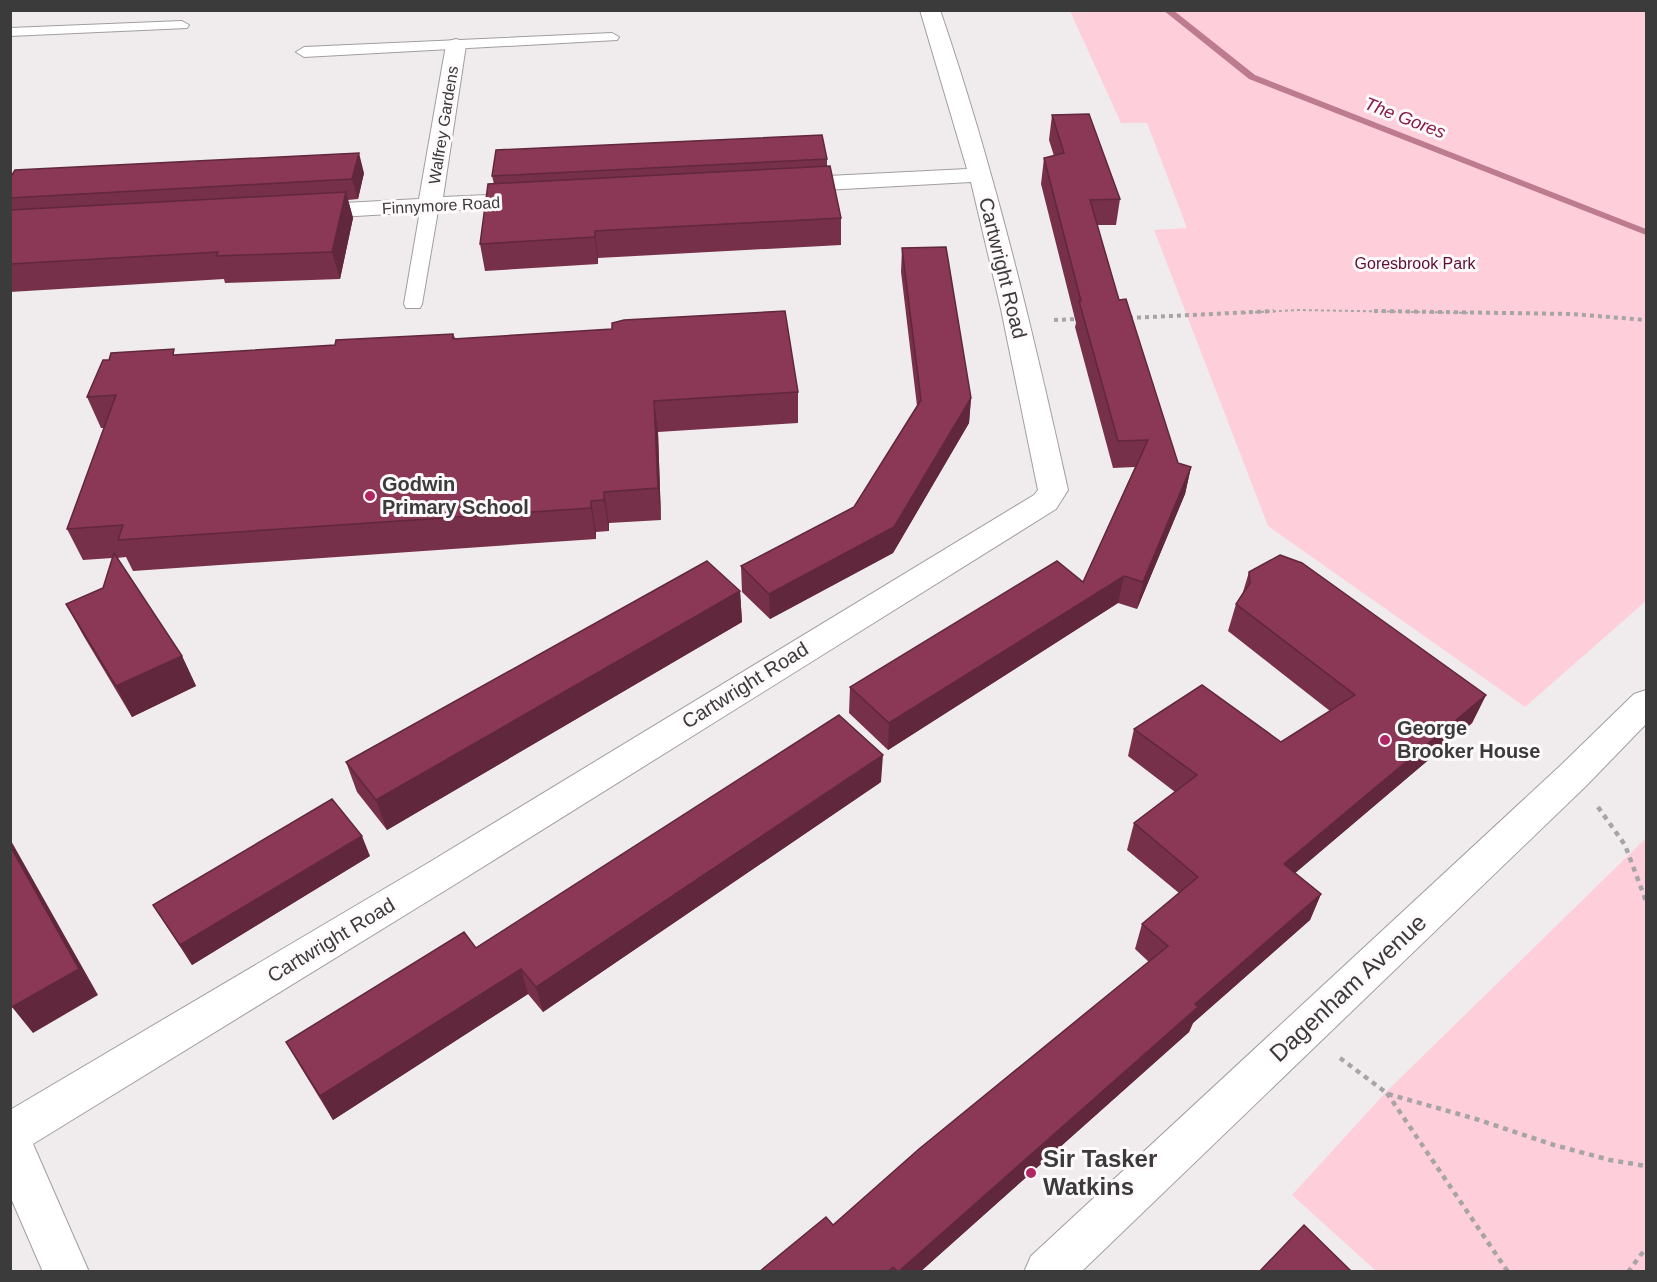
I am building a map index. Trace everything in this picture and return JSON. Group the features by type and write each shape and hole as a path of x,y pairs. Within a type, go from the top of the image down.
{"street":[{"name":"Cartwright Road","path":"10,1134 451,868 1045,502 1053,490 1017,321 980,175 930,10"},
{"name":"Walfrey Gardens","path":"430,205 456,45"},
{"path":"765,187 980,175"},
{"name":"Finnymore Road","path":"286,213 549,199"},
{"name":"Dagenham Avenue","path":"1047,1272 1576,773 1647,703"},
{"path":"10,1143 66,1272"}],"lane":[{"path":"10,32 182,25"},
{"path":"304,52 612,37"},
{"path":"413,304 430,205"}],"path":[{"path":"1120,318 1298,310 1572,314 1647,320"},
{"path":"1017,321 1086,319"},
{"path":"1576,773 1625,845 1642,895 1647,901"},
{"path":"1303,1030 1387,1093 1508,1272"},
{"path":"1387,1093 1554,1145 1611,1160 1647,1166"},
{"path":"1628,1272 1647,1248"}],"green space":[{"name":"Goresbrook Park","path":"1070,11 1646,11 1646,601 1525,707 1268,526 1154,230 1187,228 1147,123 1121,123"},
{"path":"1646,838 1646,1271 1376,1271 1292,1195 1386,1092"}],"building":[{"path":"1089,114 1120,199 1090,200 1119,300 1126,299 1178,463 1191,467 1143,582 1124,576 889,723 850,687 1057,561 1083,582 1148,440 1118,441 1079,301 1081,301 1044,158 1064,153 1052,115"},
{"path":"822,135 827,159 492,176 496,150"},
{"path":"359,153 352,179 10,198 10,178 15,170"},
{"path":"830,166 841,218 595,231 595,237 480,244 488,184"},
{"path":"346,192 332,252 216,256 218,252 10,264 10,210"},
{"path":"946,247 971,398 894,527 769,594 741,566 854,507 921,400 902,248"},
{"name":"Godwin Primary School","path":"785,311 798,392 654,401 658,488 604,492 604,500 591,501 591,508 118,540 123,525 67,529 116,395 87,397 103,360 109,360 111,353 174,349 173,355 335,345 336,340 453,334 453,339 612,329 612,323 624,320"},
{"path":"114,553 182,656 116,686 66,604 103,588"},
{"path":"1280,555 1302,563 1486,695 1284,864 1321,894 1195,1004 1198,1007 898,1272 893,1267 888,1272 759,1272 826,1217 833,1225 919,1149 1168,946 1142,924 1198,877 1134,823 1197,775 1134,729 1202,685 1281,742 1355,695 1236,604 1250,583 1249,572"},
{"path":"707,561 740,591 376,800 346,762"},
{"path":"839,715 883,755 536,987 521,969 320,1096 286,1042 464,932 476,948"},
{"path":"332,799 362,836 180,945 153,905"},
{"path":"10,846 79,969 12,1007 10,1004"},
{"path":"1304,1225 1352,1272 1259,1272"}],"waterway":[{"name":"The Gores","path":"1167,10 1252,77 1646,232"}],"place":[{"name":"Godwin Primary School","path":"370,496"},
{"name":"George Brooker House","path":"1385,740"},
{"name":"Sir Tasker Watkins","path":"1031,1173"}]}
